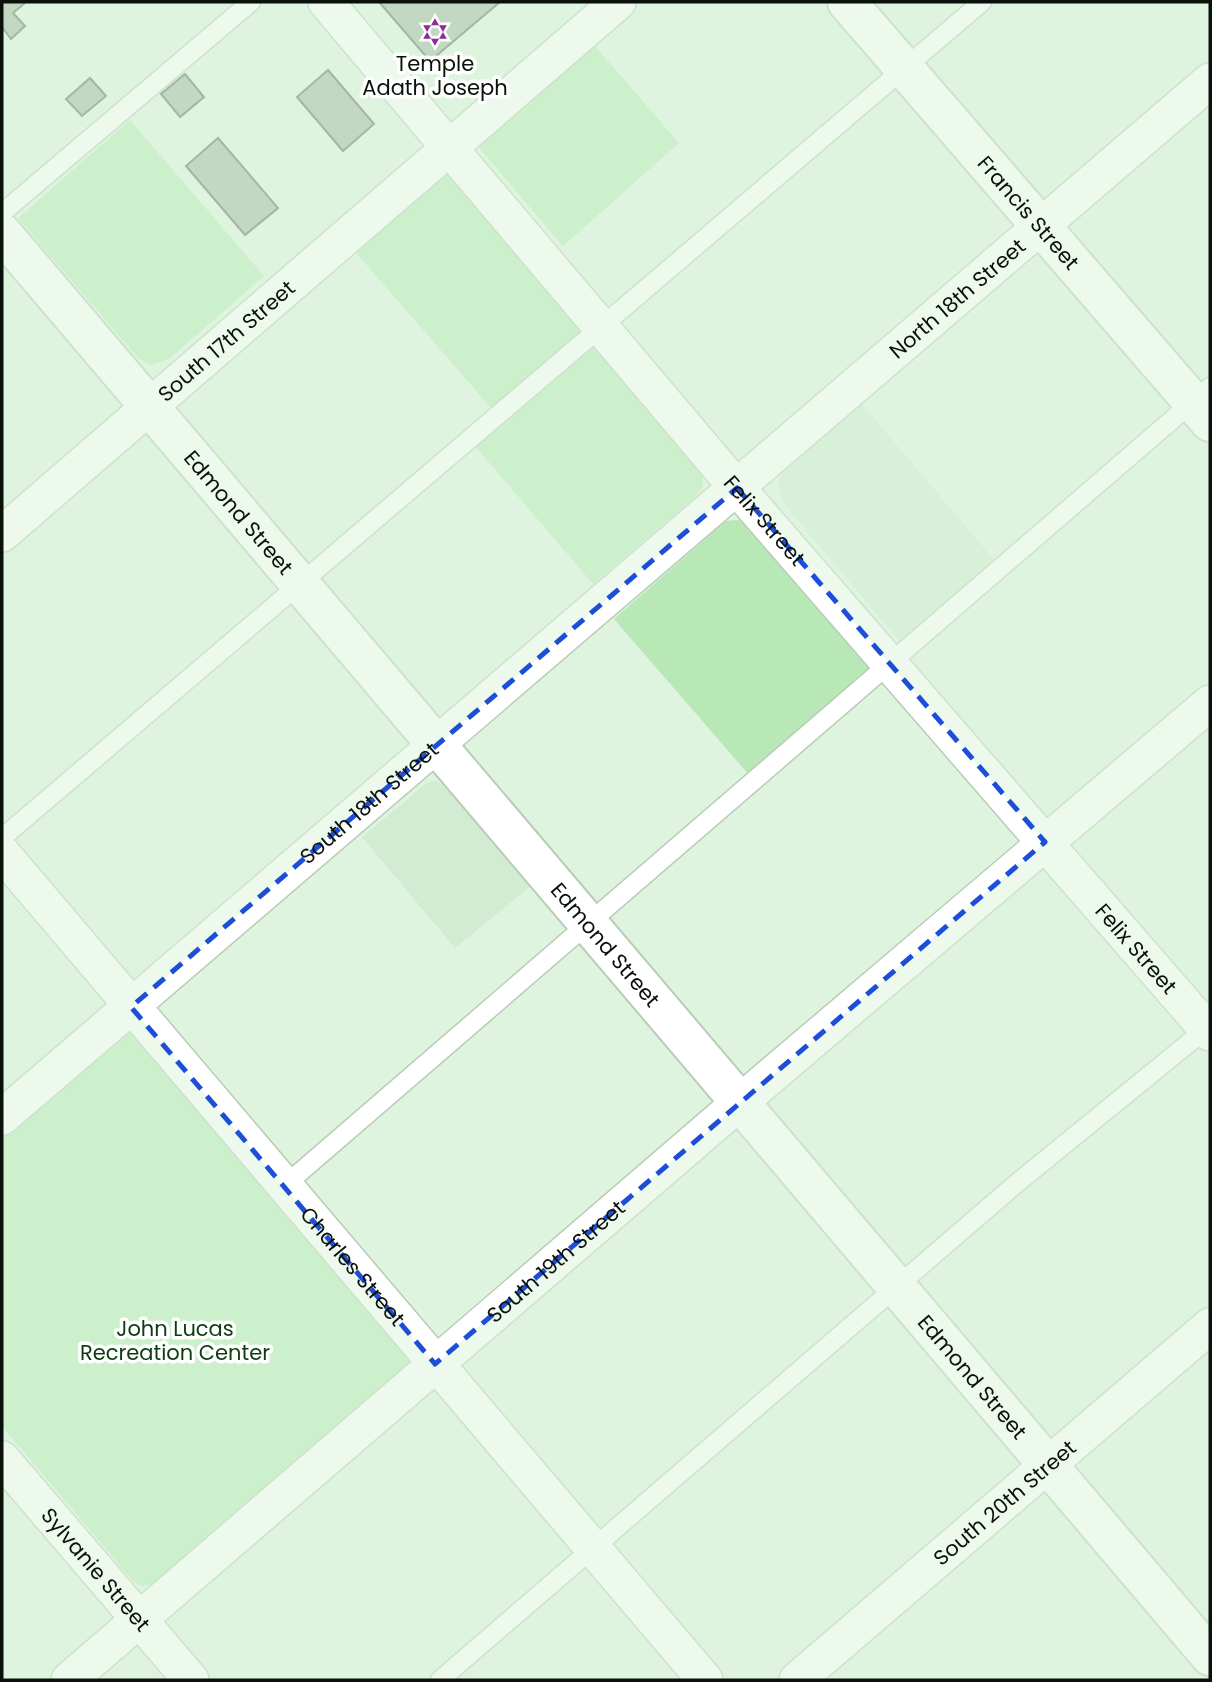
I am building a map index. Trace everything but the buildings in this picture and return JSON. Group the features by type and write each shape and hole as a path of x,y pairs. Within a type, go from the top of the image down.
{"street":[{"name":"Felix Street","path":"326,2 737,488 1208,1031"},
{"name":"South 17th Street","path":"2,534 618,2"},
{"name":"Francis Street","path":"847,2 1041,227 1205,404"},
{"name":"North 18th Street","path":"737,488 1210,81"},
{"name":"Edmond Street","path":"2,233 1210,1656"},
{"name":"South 18th Street","path":"2,1117 737,488"},
{"name":"South 19th Street","path":"69,1680 738,1103 1210,703"},
{"name":"Charles Street","path":"2,853 705,1680"},
{"name":"South 20th Street","path":"797,1680 1210,1326"},
{"name":"Sylvanie Street","path":"2,1459 191,1680"}],"lane":[{"path":"2,213 251,2"},
{"path":"2,838 982,2"},
{"path":"284,1186 890,666 1205,404"},
{"path":"440,1680 1017,1183 1208,1031"}],"highlighted area":[{"path":"737,488 1045,842 435,1364 131,1007"}],"shaded area":[{"path":"862,404 996,562 901,643 785,505 778,489 780,476"},
{"path":"436,781 446,786 531,886 455,948 362,837 427,783"}],"green space":[{"path":"594,45 679,143 563,246 480,149 483,139"},
{"path":"130,120 264,276 169,359 151,365 138,358 18,218"},
{"path":"447,175 459,183 583,332 491,408 352,248 433,178"},
{"path":"593,346 703,476 703,486 695,497 593,584 475,446"},
{"path":"738,520 751,526 872,670 750,776 614,619 726,521"},
{"name":"John Lucas Recreation Center","path":"134,1032 409,1351 410,1361 399,1374 152,1584 143,1586 133,1581 2,1426 2,1138 124,1034"}],"place":[{"name":"Temple Adath Joseph","path":"435,32"}]}
